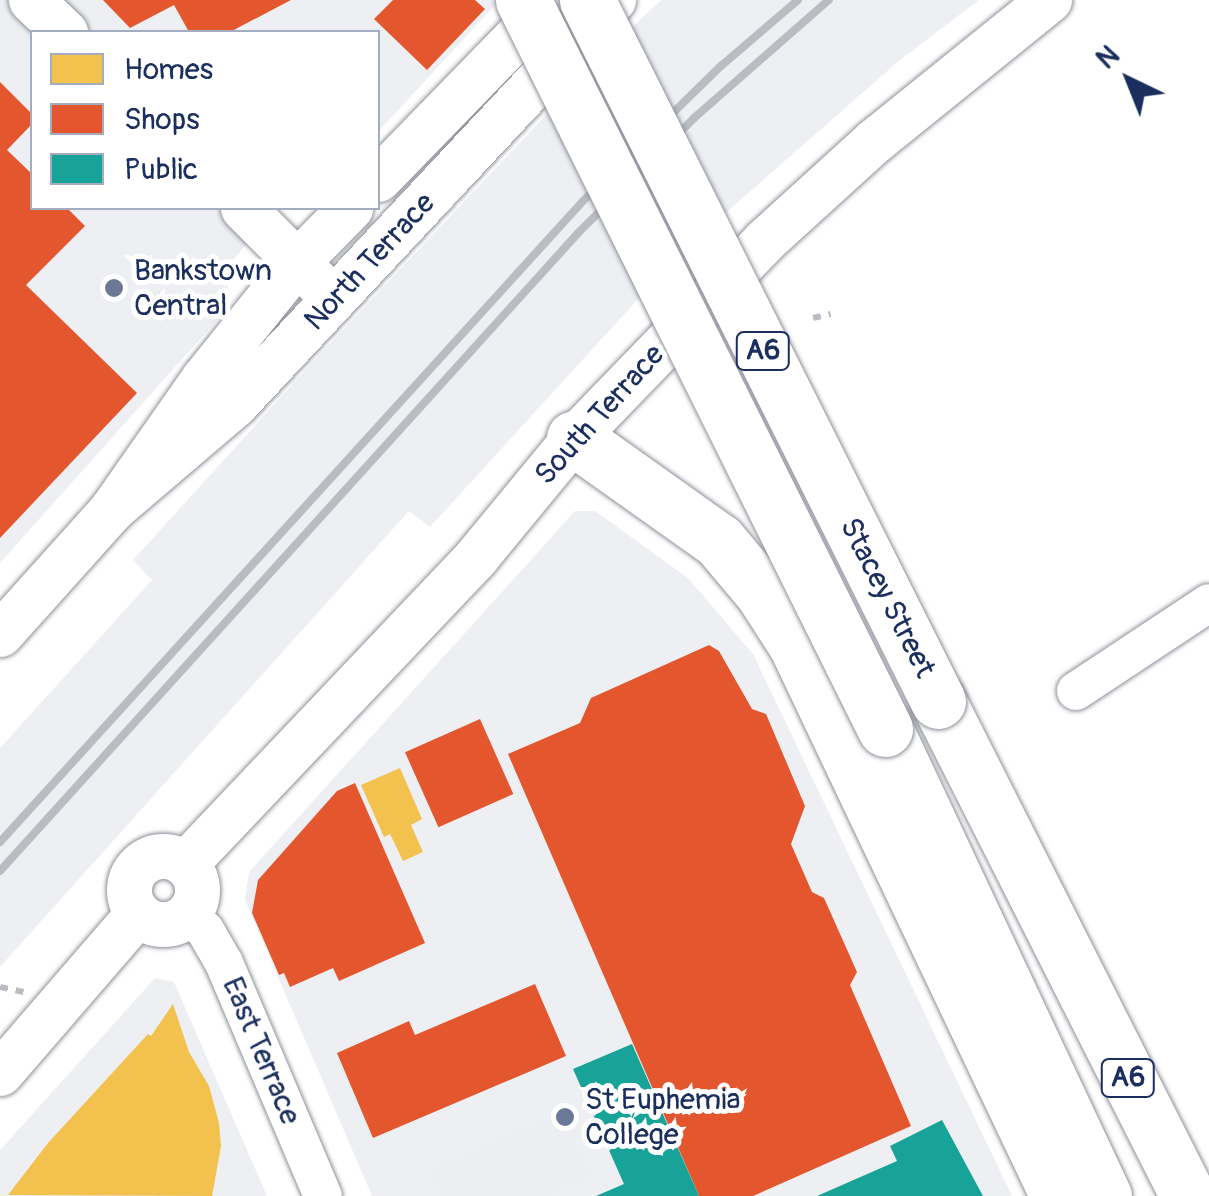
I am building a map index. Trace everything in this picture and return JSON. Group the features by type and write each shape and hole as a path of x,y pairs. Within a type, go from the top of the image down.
{"highway":[{"name":"Stacey Street","path":"523,0 885,728 1104,1196"},
{"name":"Stacey Street","path":"587,0 1188,1196"},
{"path":"574,438 718,541 762,592 796,645 1058,1196"}],"street":[{"path":"32,0 63,30"},
{"name":"North Terrace","path":"380,177 552,0"},
{"name":"North Terrace","path":"112,509 236,403 336,301 614,0"},
{"name":"South Terrace","path":"186,864 476,557 574,438 764,241 874,141 1049,0"},
{"path":"245,210 336,301"},
{"name":"North Terrace","path":"0,634 112,509 202,379 297,262 348,210"},
{"path":"1076,691 1209,603"},
{"path":"152,857 176,858 186,864 193,872 197,894 187,914 168,924 138,914 129,893 134,871 152,857"},
{"path":"0,1073 138,914"},
{"name":"East Terrace","path":"187,914 205,930 224,963 323,1196"}],"path":[{"path":"813,318 831,314"},
{"path":"0,987 24,992"}],"shaded area":[{"name":"Bankstown Central","path":"0,0 493,0 495,5 380,130 380,30 30,30 30,210 272,210 229,266 226,310 0,563"},
{"path":"661,0 979,0 900,60 682,251 430,527 409,511 0,967 0,748 152,580 133,560 312,363 596,62"},
{"path":"575,511 595,511 688,578 753,654 1012,1196 372,1196 245,900 249,872"},
{"path":"155,978 174,982 267,1196 0,1196 0,1150"},
{"path":"563,1110 592,1177 549,1196 439,1196 427,1170"}],"building: Homes":[{"path":"400,768 422,819 411,825 423,852 403,861 390,834 384,837 361,785"},
{"path":"173,1004 189,1052 209,1086 219,1123 221,1146 212,1196 8,1195 48,1143 148,1034 151,1036"}],"building: Shops":[{"path":"103,0 291,0 234,30 188,30 174,5 130,28"},
{"path":"393,0 475,0 485,9 427,70 374,19"},
{"name":"Bankstown Central","path":"0,82 30,112 30,126 7,150 30,172 30,210 69,210 85,226 26,285 137,393 0,538"},
{"path":"709,645 719,651 752,709 766,714 805,806 791,844 812,892 824,898 857,972 850,985 911,1126 753,1196 699,1196 508,754 580,723 591,698"},
{"path":"480,719 513,794 438,827 405,752"},
{"path":"355,783 425,943 339,981 333,968 290,987 284,973 279,975 252,913 258,880 337,791"},
{"path":"535,984 566,1056 373,1138 337,1053 409,1021 415,1035"}],"building: Public":[{"path":"632,1044 699,1196 596,1196 624,1184 573,1069"},
{"path":"942,1120 983,1196 817,1196 897,1161 890,1146"}],"railway":[{"path":"0,842 583,201 721,66 798,0"},
{"path":"0,871 579,232 694,118 829,0"}],"place":[{"name":"Bankstown Central","path":"114,288"},
{"name":"St Euphemia College","path":"565,1117"}]}
